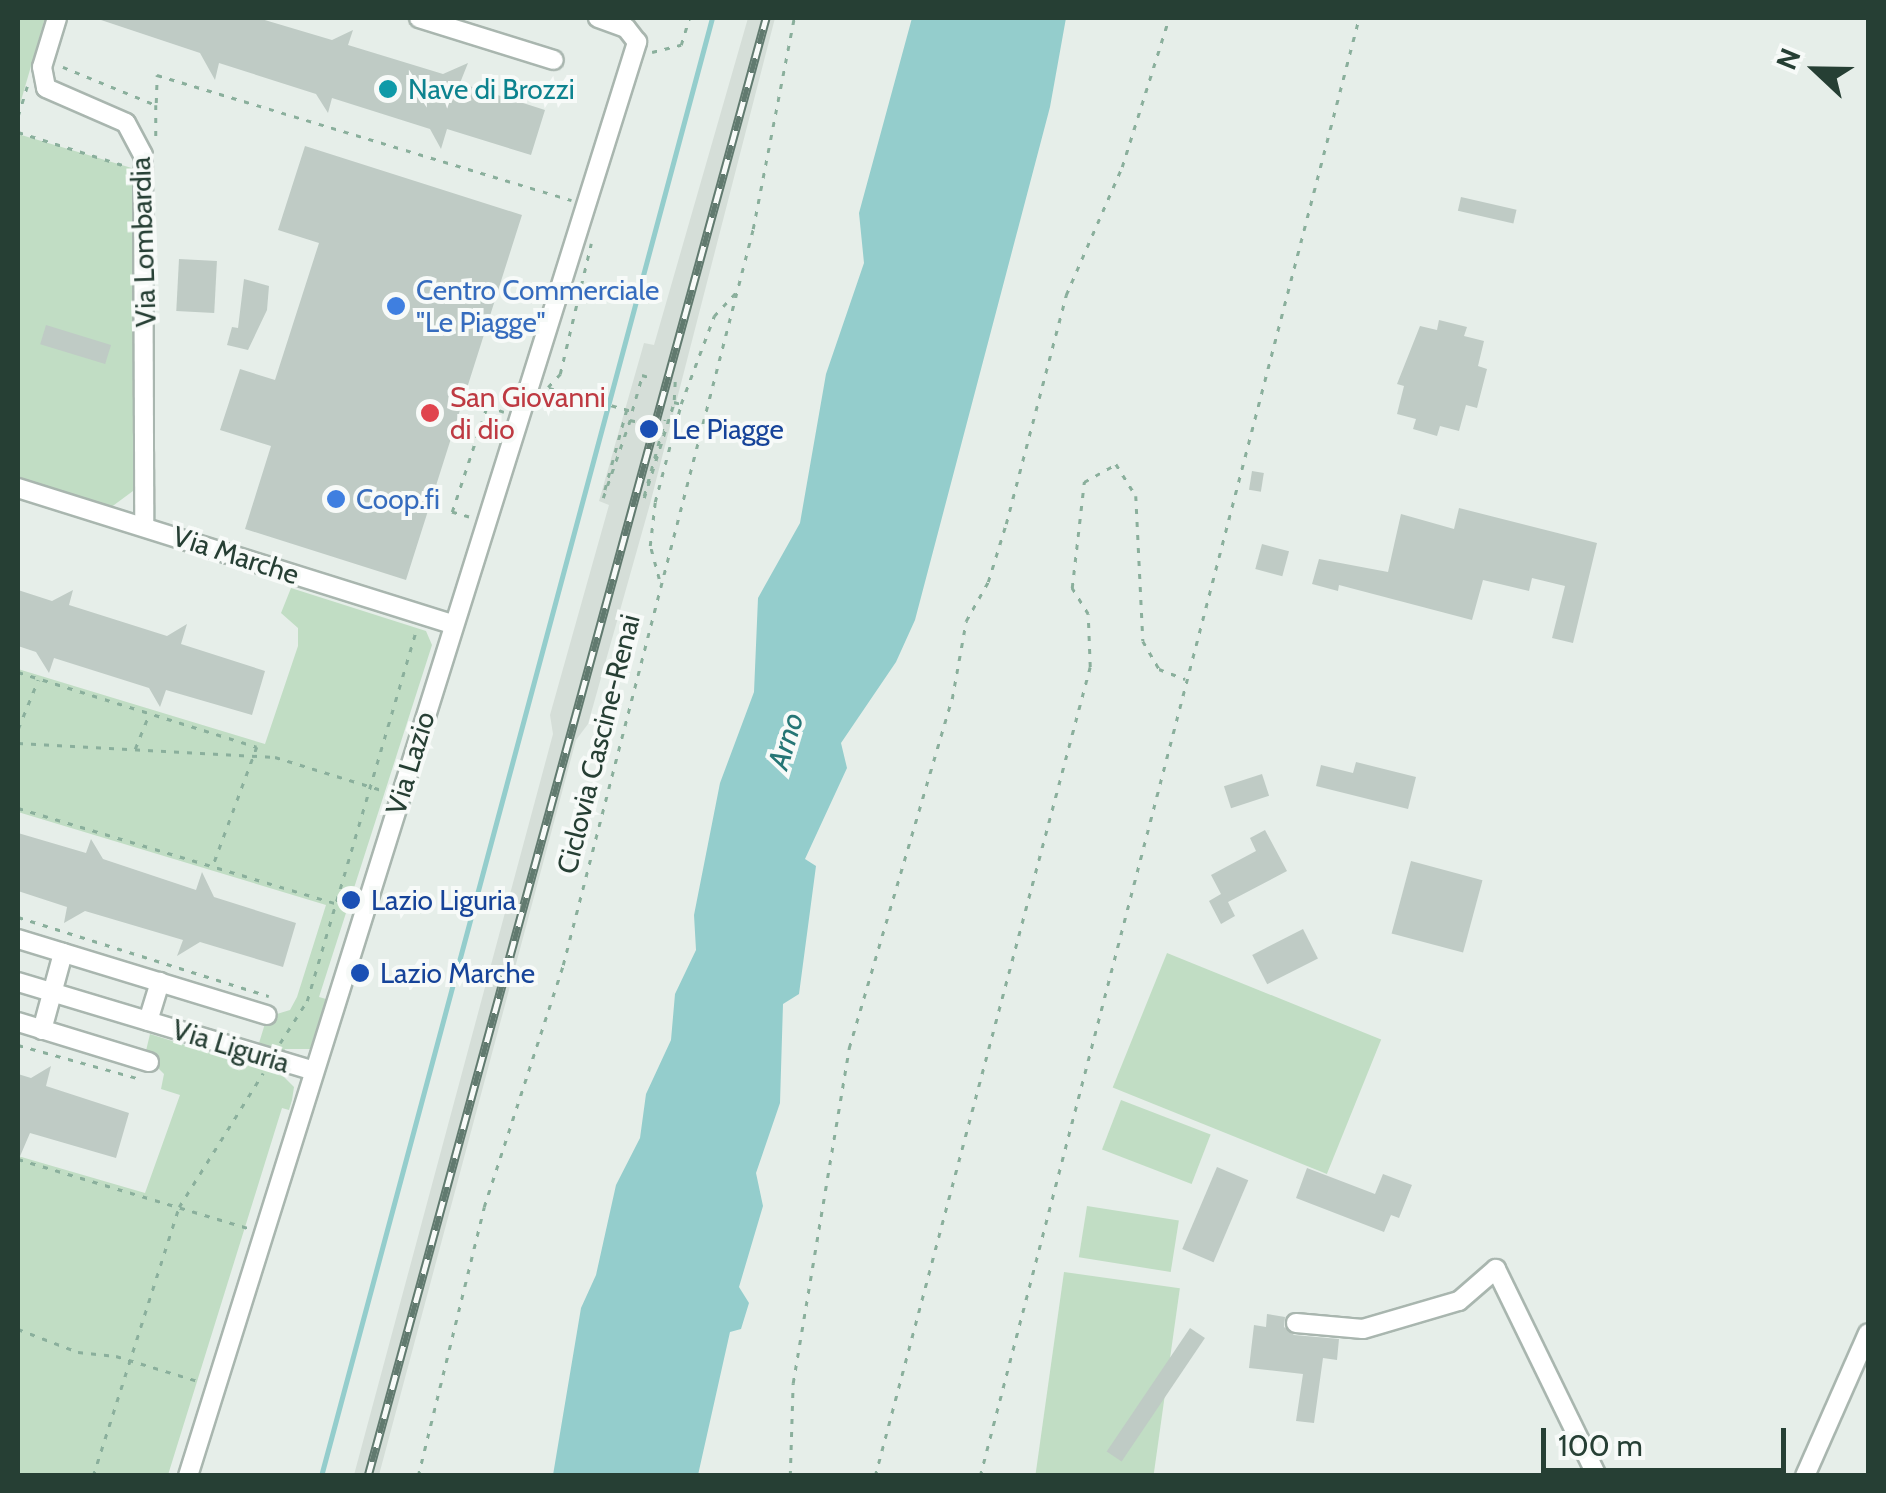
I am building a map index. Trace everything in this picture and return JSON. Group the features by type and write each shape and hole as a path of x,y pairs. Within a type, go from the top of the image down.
{"street":[{"name":"Via Lombardia","path":"57,18 42,66 46,88 126,124 143,155 144,526"},
{"path":"419,18 453,22 554,60"},
{"name":"Via Lazio","path":"188,1476 634,52 634,35 598,18"},
{"name":"Via Marche","path":"18,488 454,624"},
{"name":"Via Liguria","path":"18,939 267,1014"},
{"path":"42,1030 64,953"},
{"name":"Via Liguria","path":"18,982 314,1071"},
{"name":"Via Liguria","path":"148,1021 160,982"},
{"name":"Via Liguria","path":"18,1022 149,1062"},
{"path":"1296,1323 1362,1330 1459,1301 1496,1269 1597,1476"},
{"path":"1805,1476 1868,1334"}],"path":[{"path":"686,32 689,18"},
{"name":"Ciclovia Cascine-Renai","path":"418,1476 484,1207 564,966 737,291 794,18"},
{"path":"790,1476 794,1383 850,1048 952,698 966,621 988,582 1066,295 1122,166 1169,18"},
{"path":"980,1476 1359,18"},
{"path":"60,60 75,77 156,105"},
{"path":"156,150 157,74 576,201"},
{"path":"18,132 137,169"},
{"path":"660,580 650,546 655,502 681,404 714,316 737,291"},
{"path":"530,383 632,411 642,375 652,378"},
{"path":"671,401 666,421 648,499 675,378"},
{"path":"671,401 681,404"},
{"path":"476,519 452,512 487,406 508,413"},
{"path":"627,410 603,498 630,420 639,422"},
{"path":"875,1476 1090,667 1088,614 1072,588 1084,482 1116,464 1136,496 1143,641 1159,668 1187,680"},
{"path":"276,1049 307,1001 421,614"},
{"path":"18,672 257,747 214,866"},
{"path":"18,729 38,679"},
{"path":"135,750 150,714"},
{"path":"18,744 253,756 400,796"},
{"path":"18,808 336,903"},
{"path":"93,1476 179,1207 266,1068"},
{"path":"18,1159 264,1232"},
{"path":"18,1329 78,1352 130,1360 216,1387"}],"shaded area":[{"path":"748,18 775,18 650,504 588,724 576,740 379,1475 354,1475 553,734 550,715 609,505 599,501 644,343 654,345"}],"green space":[{"path":"18,18 45,18 18,111"},
{"path":"18,134 135,169 133,491 110,508 18,480"},
{"path":"291,588 426,631 432,645 319,997 326,999 310,1049 285,1049 278,1071 294,1087 292,1100 289,1110 282,1108 168,1475 18,1475 18,1156 145,1193 180,1095 161,1089 164,1074 145,1055 150,1034 252,1066 267,1017 290,1010 297,997 326,905 18,812 18,669 265,744 298,646 298,628 281,613"},
{"path":"1167,953 1381,1040 1327,1174 1113,1087"},
{"path":"1121,1100 1211,1134 1192,1184 1102,1149"},
{"path":"1087,1206 1179,1221 1171,1272 1079,1257"},
{"path":"1064,1272 1180,1288 1153,1476 1035,1475"}],"water":[{"name":"Arno","path":"912,18 1066,18 1050,107 915,620 896,662 841,743 847,768 805,859 816,866 799,994 783,1004 780,1103 756,1173 763,1206 739,1287 749,1303 741,1329 730,1332 698,1475 553,1475 581,1308 596,1275 616,1185 640,1138 646,1094 671,1040 675,994 696,950 694,915 720,783 754,692 758,598 800,523 826,374 864,263 859,213"}],"building":[{"name":"Nave di Brozzi","path":"95,18 258,18 332,40 353,30 348,45 443,74 468,63 460,83 545,110 531,155 447,129 441,149 430,129 332,98 328,113 316,94 219,63 215,80 200,53"},
{"name":"Centro Commerciale \"Le Piagge\"","path":"305,146 522,215 406,580 245,529 271,446 220,430 240,369 275,380 319,243 278,230"},
{"path":"1461,197 1517,210 1513,223 1458,211"},
{"path":"179,259 217,261 214,313 176,311"},
{"path":"244,279 269,286 267,310 248,350 227,345 232,327 238,328"},
{"path":"1439,320 1467,327 1464,336 1484,341 1478,366 1487,369 1477,408 1466,405 1459,431 1440,426 1437,436 1413,429 1416,419 1397,414 1404,386 1397,384 1420,326 1437,330"},
{"path":"46,325 111,345 105,364 40,344"},
{"path":"1252,471 1264,473 1261,492 1249,490"},
{"path":"1459,508 1597,543 1573,643 1552,638 1565,586 1532,578 1529,591 1483,580 1472,620 1339,585 1338,591 1312,584 1319,559 1388,572 1401,514 1454,529"},
{"path":"1262,544 1289,551 1282,576 1255,569"},
{"path":"18,590 52,601 73,590 69,605 167,636 187,624 181,644 265,671 252,715 166,690 160,707 149,688 54,658 49,673 36,652 18,646"},
{"path":"1356,762 1416,777 1408,809 1316,786 1321,765 1353,773"},
{"path":"1262,774 1269,796 1231,808 1224,786"},
{"path":"1265,830 1287,871 1228,902 1235,916 1221,924 1209,901 1221,894 1211,875 1256,851 1250,838"},
{"path":"18,833 86,853 91,839 103,859 196,890 202,872 214,897 296,923 283,967 200,942 177,956 183,940 85,911 64,923 67,907 18,891"},
{"path":"1411,861 1482,880 1463,953 1392,933"},
{"path":"1303,929 1318,958 1267,984 1252,955"},
{"path":"51,1066 46,1086 129,1113 116,1158 30,1133 18,1161 18,1074 31,1078"},
{"path":"1217,1167 1248,1180 1214,1262 1182,1249"},
{"path":"1307,1168 1375,1194 1383,1174 1412,1185 1399,1218 1391,1215 1384,1232 1296,1198"},
{"path":"1267,1314 1285,1317 1284,1327 1294,1335 1339,1339 1337,1360 1323,1358 1314,1423 1296,1421 1303,1374 1249,1368 1254,1325 1266,1327"},
{"path":"1190,1328 1205,1338 1122,1462 1107,1452"}],"waterway":[{"path":"321,1476 712,18"}],"railway":[{"path":"368,1476 766,18"}],"place":[{"name":"Nave di Brozzi","path":"388,89"},
{"name":"Centro Commerciale \"Le Piagge\"","path":"396,306"},
{"name":"San Giovanni di dio","path":"430,413"},
{"name":"Le Piagge","path":"649,429"},
{"name":"Coop.fi","path":"336,499"},
{"name":"Lazio Liguria","path":"351,900"},
{"name":"Lazio Marche","path":"360,973"}]}
